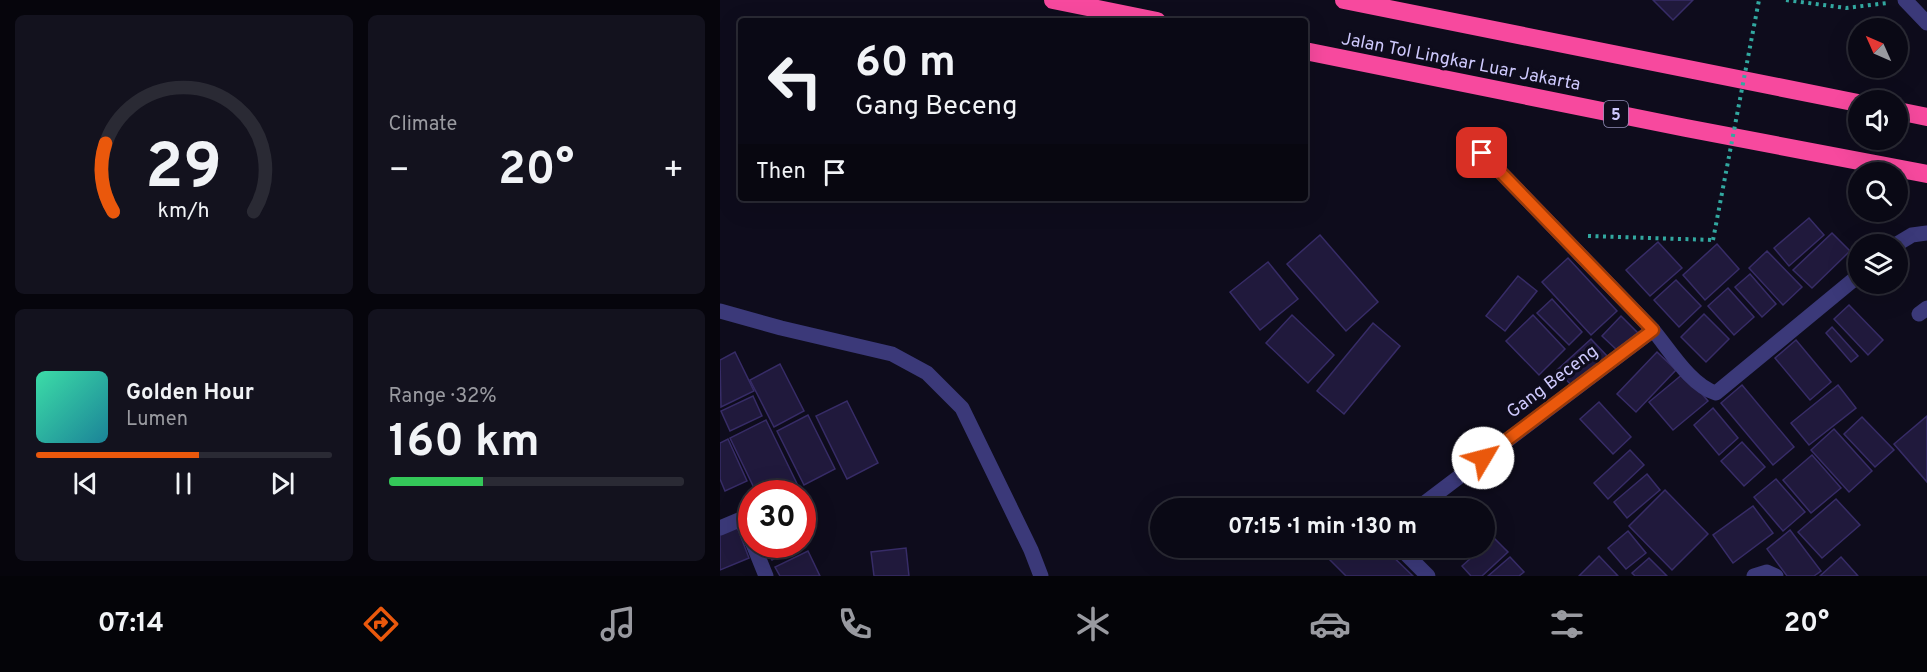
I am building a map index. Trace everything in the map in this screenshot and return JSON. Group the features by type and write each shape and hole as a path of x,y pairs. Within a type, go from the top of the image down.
{"highway":[{"path":"1053,0 1142,18"},
{"name":"Jalan Tol Lingkar Luar Jakarta","path":"1344,0 1848,101"},
{"name":"Jalan Tol Lingkar Luar Jakarta","path":"1308,52 1927,174"},
{"path":"1908,113 1927,117"}],"street":[{"path":"1906,0 1927,23"},
{"path":"1482,153 1653,330 1696,382 1707,391 1716,393 1848,284"},
{"path":"1908,237 1927,233"},
{"path":"720,311 892,354 927,373 962,408 1031,550 1041,576"},
{"name":"Gang Beceng","path":"1431,498 1653,330"},
{"path":"720,528 738,520"},
{"path":"758,558 766,576"},
{"path":"1410,558 1428,576"},
{"path":"1754,576 1767,572 1776,576"}],"path":[{"path":"1604,235 1713,240 1759,0"},
{"path":"1786,0 1846,8 1906,0"}],"building":[{"path":"1653,0 1693,0 1673,20"},
{"path":"1809,218 1824,235 1789,266 1774,248"},
{"path":"1832,233 1848,249 1848,253 1812,288 1793,270"},
{"path":"1320,235 1378,302 1346,331 1287,264"},
{"path":"1658,242 1682,268 1650,296 1626,270"},
{"path":"1717,244 1739,269 1705,300 1683,275"},
{"path":"1767,251 1802,287 1783,305 1749,268"},
{"path":"1568,258 1617,311 1591,335 1542,282"},
{"path":"1268,262 1298,299 1260,330 1230,292"},
{"path":"1750,274 1776,304 1762,317 1735,287"},
{"path":"1518,276 1537,291 1505,331 1486,316"},
{"path":"1676,280 1701,306 1679,327 1654,300"},
{"path":"1728,288 1754,317 1734,335 1708,306"},
{"path":"1552,299 1582,332 1569,345 1537,313"},
{"path":"1849,305 1883,340 1868,355 1834,319"},
{"path":"1704,314 1729,339 1706,362 1681,337"},
{"path":"1292,315 1334,355 1308,383 1266,343"},
{"path":"1533,315 1565,349 1539,375 1506,341"},
{"path":"1621,316 1638,333 1619,352 1602,336"},
{"path":"1373,323 1400,346 1344,414 1317,391"},
{"path":"1832,327 1858,356 1851,362 1826,333"},
{"path":"1591,339 1608,357 1574,388 1557,370"},
{"path":"1796,340 1831,382 1810,400 1775,358"},
{"path":"735,352 754,391 721,407 720,360"},
{"path":"1657,352 1676,370 1636,412 1617,394"},
{"path":"780,364 804,411 774,427 750,380"},
{"path":"1684,373 1708,401 1673,430 1649,402"},
{"path":"1742,385 1794,447 1773,465 1721,403"},
{"path":"1838,385 1856,408 1809,445 1791,423"},
{"path":"753,396 762,416 730,431 721,411"},
{"path":"847,401 878,463 847,479 816,416"},
{"path":"1599,402 1631,437 1613,454 1580,419"},
{"path":"1713,408 1738,438 1719,455 1694,425"},
{"path":"808,415 835,469 814,480 802,480 777,431"},
{"path":"1927,416 1927,482 1894,444"},
{"path":"1862,417 1894,450 1875,467 1844,434"},
{"path":"766,420 795,480 750,480 730,438"},
{"path":"1834,429 1872,471 1849,492 1811,450"},
{"path":"728,439 747,480 738,480 738,485 725,491 720,479 720,443"},
{"path":"1742,442 1765,467 1744,486 1721,461"},
{"path":"1630,450 1644,465 1608,499 1594,483"},
{"path":"1812,455 1841,488 1811,513 1783,480"},
{"path":"1647,474 1660,490 1627,518 1614,502"},
{"path":"1776,479 1805,512 1783,531 1754,497"},
{"path":"1665,490 1708,534 1672,570 1629,526"},
{"path":"1836,499 1860,525 1822,558 1798,532"},
{"path":"1753,506 1773,533 1733,563 1713,535"},
{"path":"736,524 738,558 749,558 720,570 720,530"},
{"path":"1790,530 1821,571 1814,576 1787,576 1767,549"},
{"path":"1628,531 1646,553 1626,569 1608,548"},
{"path":"1495,539 1508,552 1482,576 1471,576 1462,566 1471,558 1495,558"},
{"path":"906,548 909,576 874,576 871,552"},
{"path":"1599,556 1618,576 1579,576"},
{"path":"1510,557 1524,572 1519,576 1488,576"},
{"path":"1841,557 1858,576 1820,576"},
{"path":"794,558 811,558 820,576 780,576 775,567"},
{"path":"1328,558 1394,558 1413,576 1346,576"},
{"path":"1649,558 1667,576 1635,576 1632,573"}],"route":[{"path":"1482,153 1653,330 1483,458"}]}
